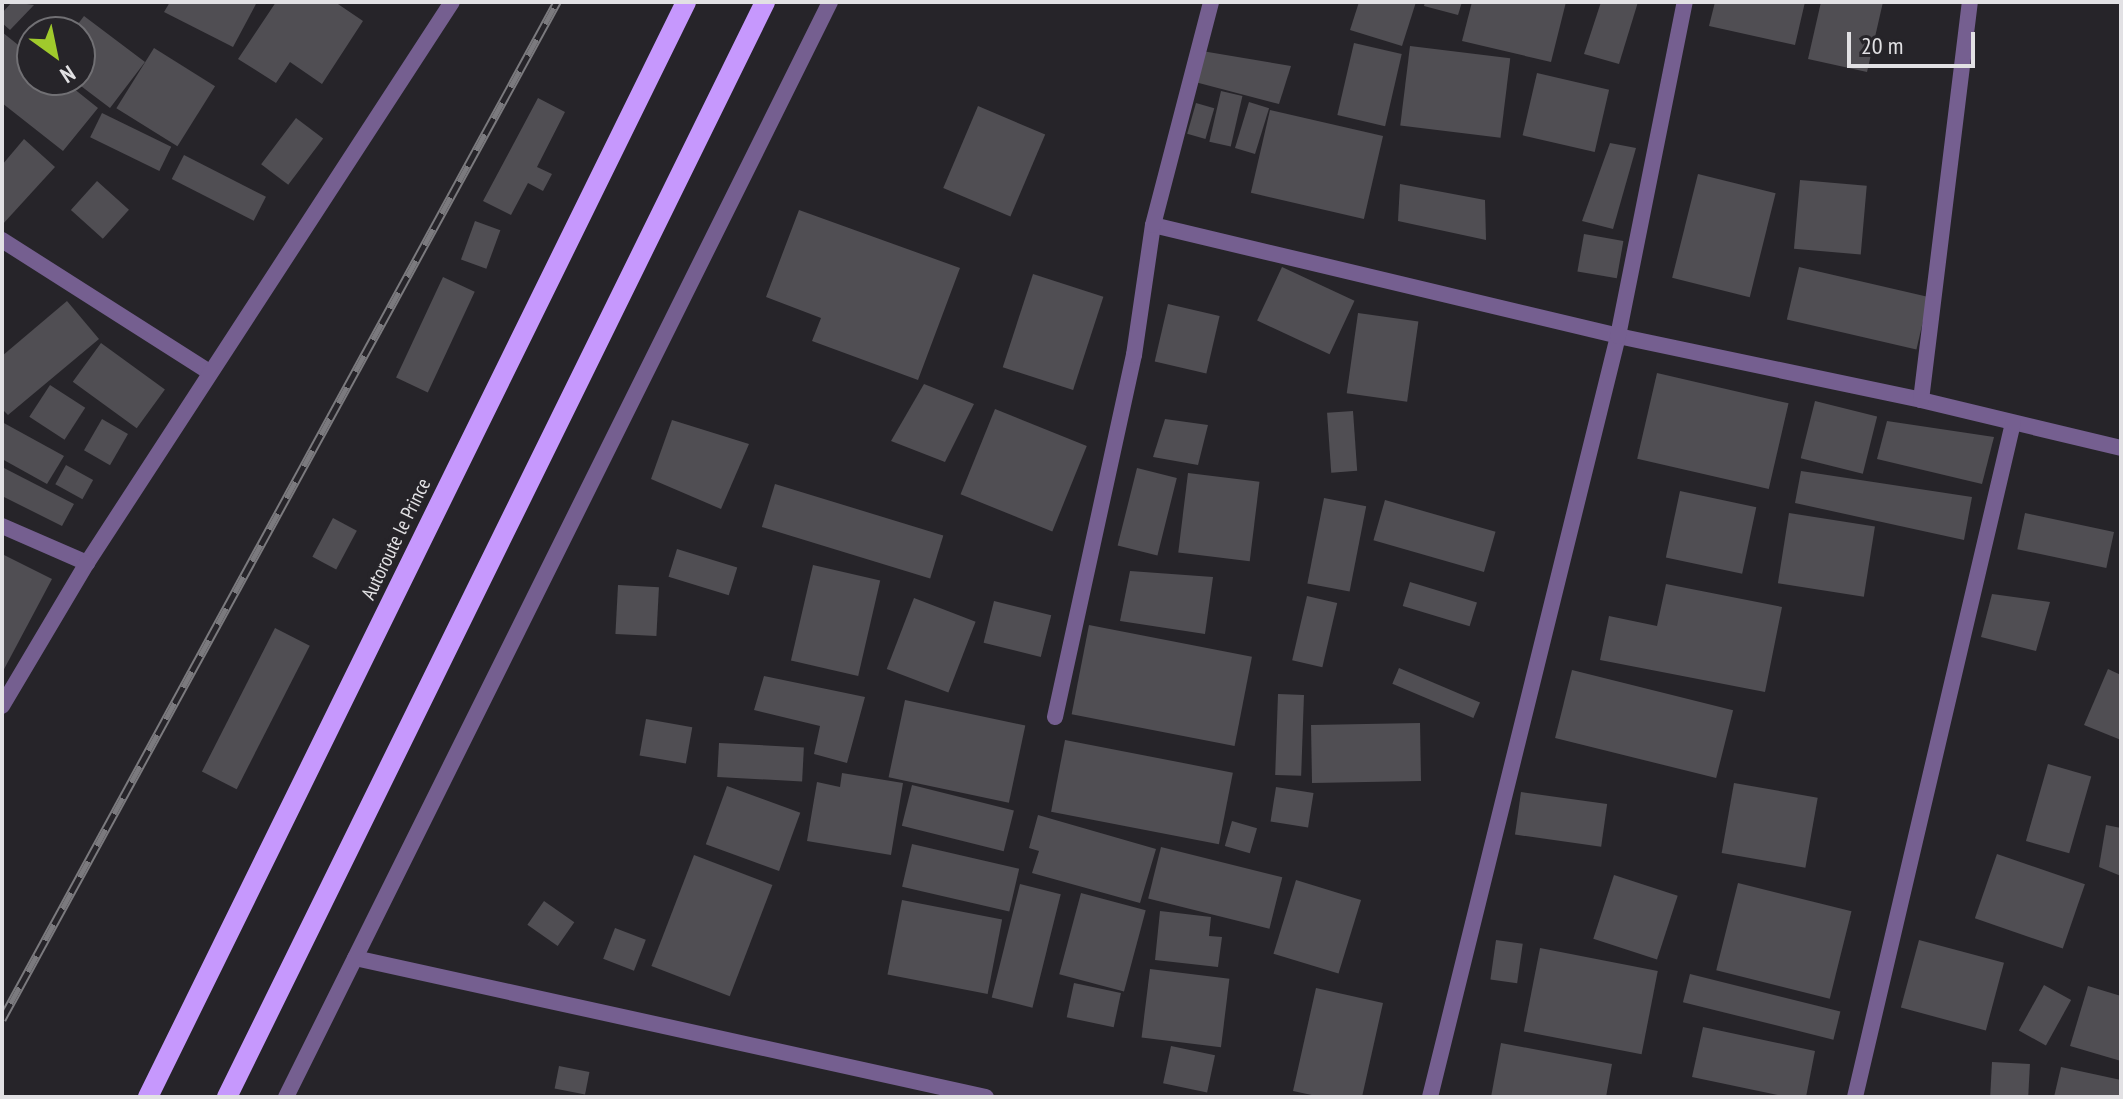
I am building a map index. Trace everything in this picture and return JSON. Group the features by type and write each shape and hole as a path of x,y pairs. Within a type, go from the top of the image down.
{"main road":[{"name":"Autoroute le Prince","path":"148,1097 686,2"},
{"path":"227,1097 765,2"}],"street":[{"path":"2,706 87,563 208,371 452,2"},
{"path":"286,1097 830,2"},
{"path":"1055,717 1134,355 1153,225 1211,2"},
{"path":"1430,1097 1618,336 1685,2"},
{"path":"1921,400 1970,2"},
{"path":"1153,225 1618,336 1921,400 2121,448"},
{"path":"2,240 208,371"},
{"path":"1855,1097 2013,423"},
{"path":"2,526 87,563"},
{"path":"355,958 986,1097"}],"building":[{"path":"12,2 34,5 23,16 16,16 16,24 10,30 2,23 2,13"},
{"path":"170,2 257,2 233,47 164,12"},
{"path":"276,2 335,2 363,21 322,84 290,62 276,83 238,59"},
{"path":"1359,2 1416,2 1402,46 1350,30"},
{"path":"1425,2 1462,2 1458,15 1424,6"},
{"path":"1472,2 1566,2 1551,62 1462,41"},
{"path":"1601,2 1638,2 1619,64 1584,54"},
{"path":"1715,2 1805,2 1795,45 1709,26"},
{"path":"1821,2 1883,2 1867,72 1808,59"},
{"path":"96,25 145,62 110,108 94,96"},
{"path":"2,32 16,43 16,96 83,96 98,108 63,151 2,103"},
{"path":"1354,43 1402,54 1385,126 1337,115"},
{"path":"1410,46 1510,58 1500,138 1400,125"},
{"path":"154,48 215,86 177,146 116,108"},
{"path":"1202,51 1291,66 1279,104 1195,82"},
{"path":"1537,73 1609,90 1595,152 1523,135"},
{"path":"1221,91 1242,96 1231,147 1209,142"},
{"path":"538,98 565,112 537,167 552,174 543,191 528,183 511,215 483,201"},
{"path":"1249,102 1269,108 1255,154 1235,148"},
{"path":"1196,103 1214,108 1205,139 1187,134"},
{"path":"978,106 1045,135 1010,216 943,188"},
{"path":"1270,110 1383,136 1364,219 1251,193"},
{"path":"102,113 171,147 159,171 90,137"},
{"path":"296,118 323,138 288,185 261,164"},
{"path":"24,139 55,167 2,225 2,165"},
{"path":"1610,143 1636,148 1613,229 1582,221"},
{"path":"184,155 266,197 254,221 172,179"},
{"path":"1698,174 1776,193 1750,297 1672,278"},
{"path":"1800,180 1867,186 1861,255 1794,249"},
{"path":"97,181 129,210 103,239 71,210"},
{"path":"1400,184 1485,200 1486,240 1398,221"},
{"path":"799,210 960,268 918,380 812,341 821,318 766,297"},
{"path":"475,221 500,230 486,269 461,260"},
{"path":"1584,234 1623,241 1617,278 1577,271"},
{"path":"1282,267 1355,301 1330,354 1257,320"},
{"path":"1799,267 1929,297 1916,350 1787,320"},
{"path":"1033,274 1103,297 1073,390 1003,367"},
{"path":"443,277 475,292 428,392 396,378"},
{"path":"67,301 99,339 8,415 2,409 2,356"},
{"path":"1168,304 1220,316 1206,373 1155,361"},
{"path":"1358,313 1418,321 1407,402 1347,393"},
{"path":"101,343 165,389 137,428 73,382"},
{"path":"1657,373 1789,403 1769,489 1637,459"},
{"path":"924,384 974,404 945,462 891,441"},
{"path":"50,385 85,408 65,440 29,417"},
{"path":"1815,401 1877,416 1863,474 1801,458"},
{"path":"995,409 1087,446 1052,531 961,494"},
{"path":"1353,411 1357,471 1331,473 1327,413"},
{"path":"102,419 128,434 110,465 84,450"},
{"path":"1165,419 1208,425 1198,465 1153,457"},
{"path":"672,420 749,444 721,509 651,479"},
{"path":"1887,421 1994,437 1982,484 1877,459"},
{"path":"2,422 64,456 47,484 2,459"},
{"path":"66,465 93,480 82,499 55,484"},
{"path":"2,467 74,504 62,526 2,496"},
{"path":"1137,468 1177,478 1157,556 1118,546"},
{"path":"1801,471 1972,497 1964,540 1795,503"},
{"path":"1188,473 1259,482 1250,561 1178,552"},
{"path":"775,484 943,535 930,578 762,527"},
{"path":"1680,491 1756,507 1742,574 1666,558"},
{"path":"1324,498 1366,506 1350,592 1307,583"},
{"path":"1385,500 1496,532 1484,572 1373,540"},
{"path":"1789,513 1875,527 1864,597 1778,583"},
{"path":"2025,513 2114,532 2106,568 2017,549"},
{"path":"333,518 357,531 336,570 312,557"},
{"path":"677,549 737,567 729,595 669,577"},
{"path":"2,554 52,579 2,673"},
{"path":"813,565 880,581 858,676 791,660"},
{"path":"1130,571 1213,577 1205,634 1120,621"},
{"path":"1410,582 1477,602 1470,626 1403,606"},
{"path":"1666,584 1782,607 1765,692 1600,660 1609,616 1657,626"},
{"path":"618,585 659,587 656,636 615,634"},
{"path":"1992,594 2050,602 2036,651 1981,637"},
{"path":"1307,596 1337,603 1322,667 1292,660"},
{"path":"914,598 976,622 948,693 887,669"},
{"path":"994,601 1051,615 1041,657 984,643"},
{"path":"1089,625 1252,657 1235,746 1072,714"},
{"path":"275,628 310,646 237,789 202,771"},
{"path":"1399,668 1480,702 1473,718 1392,684"},
{"path":"2108,669 2121,675 2121,740 2084,725"},
{"path":"1572,670 1733,710 1716,778 1555,738"},
{"path":"764,676 865,697 847,763 814,754 820,726 754,710"},
{"path":"1278,694 1304,695 1301,776 1275,775"},
{"path":"905,700 1025,726 1009,803 889,777"},
{"path":"646,719 692,727 686,764 640,755"},
{"path":"1420,723 1421,781 1312,783 1311,725"},
{"path":"1065,740 1233,773 1219,844 1051,812"},
{"path":"719,743 804,747 802,781 717,777"},
{"path":"2048,764 2091,776 2069,853 2026,841"},
{"path":"842,773 903,783 891,855 807,841 817,782 840,787"},
{"path":"1734,783 1818,798 1805,868 1722,853"},
{"path":"912,785 1014,810 1004,851 902,826"},
{"path":"727,786 800,813 779,871 706,844"},
{"path":"1276,787 1314,793 1308,828 1271,822"},
{"path":"1521,792 1607,804 1601,847 1515,835"},
{"path":"1038,815 1156,849 1140,903 1032,873 1039,851 1029,848"},
{"path":"1232,821 1257,828 1250,853 1225,846"},
{"path":"2106,825 2121,828 2121,876 2099,867"},
{"path":"912,844 1019,869 1009,912 902,887"},
{"path":"1161,847 1282,877 1269,929 1148,898"},
{"path":"1997,854 2085,884 2063,949 1975,918"},
{"path":"694,855 772,885 730,996 651,966"},
{"path":"1614,875 1678,896 1657,959 1593,939"},
{"path":"1296,880 1361,900 1339,974 1273,954"},
{"path":"1738,883 1852,911 1830,999 1716,970"},
{"path":"1020,884 1061,894 1032,1008 992,998"},
{"path":"1081,893 1146,910 1124,991 1059,974"},
{"path":"902,900 1002,919 988,994 887,975"},
{"path":"544,901 574,922 558,946 527,925"},
{"path":"1160,911 1211,917 1209,936 1222,937 1218,967 1155,960"},
{"path":"615,928 646,940 634,971 603,959"},
{"path":"1496,940 1523,944 1517,983 1490,980"},
{"path":"1919,940 2004,963 1986,1030 1901,1008"},
{"path":"1540,948 1658,971 1642,1054 1524,1031"},
{"path":"1150,969 1229,979 1221,1047 1142,1037"},
{"path":"1690,974 1840,1011 1833,1040 1683,1002"},
{"path":"1074,983 1121,993 1114,1027 1067,1017"},
{"path":"2044,985 2071,1000 2046,1046 2019,1030"},
{"path":"2088,986 2121,996 2121,1061 2070,1046"},
{"path":"1316,988 1383,1003 1362,1097 1321,1097 1293,1091"},
{"path":"1703,1027 1815,1051 1806,1097 1787,1097 1692,1077"},
{"path":"1501,1043 1612,1064 1606,1097 1491,1097"},
{"path":"1171,1046 1215,1055 1207,1093 1163,1083"},
{"path":"1992,1062 2030,1064 2028,1097 1990,1097"},
{"path":"559,1066 589,1072 585,1094 555,1089"},
{"path":"2061,1067 2121,1080 2121,1097 2054,1097"}],"railway":[{"path":"2,1019 557,2"}]}
